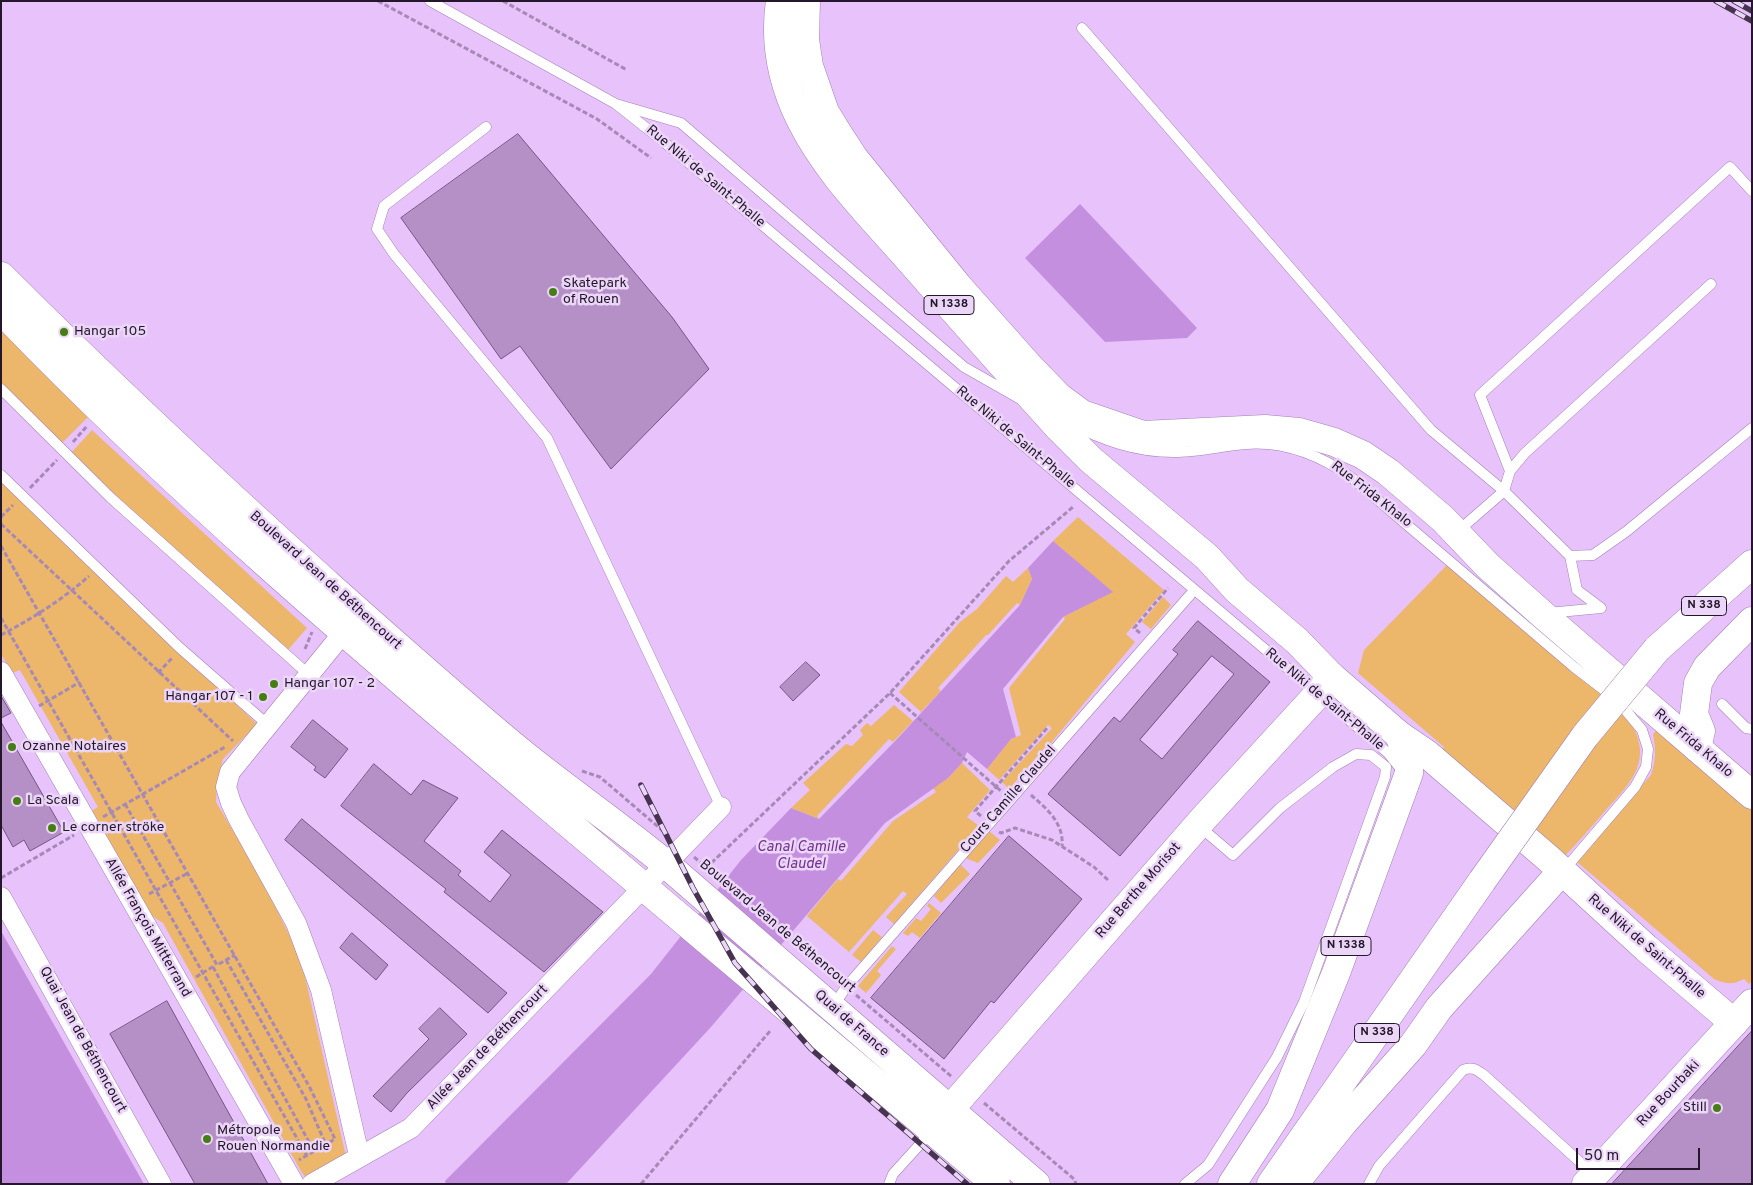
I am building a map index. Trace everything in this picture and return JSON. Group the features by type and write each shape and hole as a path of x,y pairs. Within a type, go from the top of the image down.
{"main road":[{"name":"N 1338","path":"780,1 777,21 779,52 797,110 812,140 834,172 882,230 1044,411 1091,460 1206,557 1237,590 1297,641 1324,685 1399,735 1409,762 1406,780 1336,973 1280,1110 1232,1184"},
{"name":"Rue Frida Khalo","path":"806,1 805,40 809,66 819,99 839,135 854,158 958,286 1028,366 1059,397 1082,414 1143,436 1265,429 1299,432 1334,442 1363,455 1388,472 1457,532 1488,566 1542,614 1752,794"},
{"name":"Boulevard Jean de Béthencourt","path":"1,276 118,392 219,488 352,621 645,888"},
{"name":"Boulevard Jean de Béthencourt","path":"1,310 101,410 213,515 626,831 675,856"},
{"name":"N 338","path":"1271,1184 1585,736 1657,649 1752,564"},
{"path":"1697,748 1701,732 1694,714 1694,697 1698,683 1707,667 1752,621"},
{"name":"Rue Berthe Morisot","path":"932,1130 1198,824 1324,685"},
{"name":"Rue Niki de Saint-Phalle","path":"1399,735 1427,754 1734,1023"},
{"name":"Quai de France","path":"675,856 839,997 950,1110 1036,1184"},
{"path":"1294,1184 1344,1122 1413,1045 1439,1008 1561,872"},
{"name":"Quai de France","path":"645,888 996,1184"},
{"name":"Rue Bourbaki","path":"1590,1179 1752,1003"}],"street":[{"path":"352,621 230,772 226,787 239,820 296,923 321,990 360,1155"},
{"name":"Allée François Mitterrand","path":"1,672 294,1184"},
{"path":"645,888 721,807"},
{"name":"Allée Jean de Béthencourt","path":"312,1184 410,1128 645,888"},
{"name":"Quai Jean de Béthencourt","path":"1,897 162,1184"}],"lane":[{"name":"Rue Niki de Saint-Phalle","path":"430,1 616,104 1324,685 1388,753 1406,780"},
{"path":"1082,28 1431,430 1504,491 1570,556 1577,590 1601,608 1542,614"},
{"name":"Rue Niki de Saint-Phalle","path":"616,104 681,124 964,367 1044,411"},
{"path":"486,127 384,206 377,229 394,254 547,438 721,807"},
{"path":"1510,470 1480,395 1730,167 1752,191"},
{"path":"1457,532 1504,491 1510,470 1525,453 1711,284"},
{"path":"1,389 167,550 308,674"},
{"name":"Rue Frida Khalo","path":"1044,411 1108,442 1138,450 1175,452 1248,444 1280,446 1311,452 1352,478 1574,667 1617,700 1642,730 1648,749 1646,767 1635,787 1561,872"},
{"path":"1570,556 1593,555 1627,531 1752,428"},
{"path":"1,475 180,648 267,724"},
{"name":"Cours Camille Claudel","path":"839,997 1010,798 1190,595"},
{"path":"1722,704 1746,728 1752,729"},
{"path":"1185,1184 1208,1165 1277,1057 1304,1002 1385,777 1386,767 1370,756 1356,754 1333,767 1280,808 1233,855 1198,824"},
{"path":"1369,1184 1379,1166 1451,1084 1468,1068 1476,1069 1484,1075 1590,1179"},
{"path":"888,1184 893,1174 932,1130"}],"path":[{"name":"Rue Niki de Saint-Phalle","path":"378,1 597,119 651,158"},
{"path":"503,1 627,70"},
{"path":"1,517 64,452 89,423"},
{"path":"706,868 890,693 1009,561 1073,507"},
{"path":"1,546 41,613 310,1088 334,1140 307,1156 1,618"},
{"path":"1,636 41,613 71,592 93,572"},
{"path":"1134,628 1168,588"},
{"path":"158,673 177,653"},
{"path":"25,714 80,682"},
{"path":"890,693 1010,798"},
{"path":"975,811 1048,727"},
{"path":"1,878 233,742 246,751"},
{"name":"Boulevard Jean de Béthencourt","path":"600,777 675,856 706,868 839,997 954,1078"},
{"path":"1040,802 1061,828 1062,846"},
{"path":"125,804 170,882 314,1152"},
{"path":"1001,833 1015,828 1052,840 1094,866 1109,881"},
{"path":"133,903 188,873"},
{"path":"181,986 235,955"},
{"path":"226,960 306,1099 326,1145"},
{"path":"641,1184 770,1031"},
{"path":"980,1100 1074,1179 1076,1184"}],"shaded area":[{"path":"1,320 91,414 61,444 1,385"},
{"path":"92,430 307,628 287,651 122,504 71,453"},
{"path":"1,480 112,588 257,724 223,759 217,783 216,802 263,882 301,959 347,1161 309,1181 302,1173 163,923 149,914 90,812 98,807 20,670 12,673 1,654"},
{"path":"1078,517 1164,590 1126,634 1135,642 1051,743 1047,745 1009,789 1002,782 1052,728 1048,725 999,780 987,769 1011,739 1021,735 1009,688 1065,619 1063,617 1112,592 1053,541"},
{"path":"1447,565 1626,715 1635,730 1640,755 1638,767 1632,778 1616,799 1561,860 1439,754 1444,747 1358,673 1364,650"},
{"path":"1028,568 1032,579 1020,605 1017,603 986,635 938,688 941,691 921,712 899,692 960,622 977,609 1006,576 1013,582"},
{"path":"1163,597 1171,605 1151,629 1142,622"},
{"path":"894,705 913,721 893,742 889,739 817,816 819,819 791,808 810,790 803,783 846,744 852,746 863,735 860,730 867,723 871,726"},
{"path":"1660,727 1752,805 1752,981 1749,984 1744,979 1729,983 1714,979 1576,861 1651,775 1655,755 1653,734"},
{"path":"962,763 990,790 967,817 979,826 894,924 886,917 907,894 903,891 849,952 807,916 838,879 841,881 893,821 936,792 933,788 948,778"},
{"path":"989,831 1000,840 978,863 965,858"},
{"path":"960,864 970,874 941,903 934,896"},
{"path":"929,903 941,913 920,938 912,932 908,936 903,933 916,918 921,921 931,909 927,906"},
{"path":"873,930 882,937 861,962 852,955"},
{"path":"892,946 896,949 877,971 881,975 866,993 858,986"}],"water":[{"path":"1080,204 1197,328 1187,338 1105,342 1025,258"},
{"name":"Canal Camille Claudel","path":"1053,541 1113,592 1063,617 1003,689 1016,737 1011,739 987,769 967,752 962,763 948,778 885,823 711,1027 566,1184 446,1184 445,1181 651,974 741,860 791,808 819,819 898,738 1020,605 1032,579 1028,568"},
{"path":"1,931 144,1184 1,1184"}],"building":[{"name":"Skatepark of Rouen","path":"518,134 672,317 709,369 611,469 520,346 501,359 401,218"},
{"path":"1198,621 1270,682 1120,856 1048,794 1114,717 1120,722 1178,654 1173,650","holes":["1212,656 1234,674 1162,759 1140,740"]},
{"path":"806,662 820,675 793,701 780,687"},
{"path":"1,696 11,713 1,718"},
{"path":"313,720 348,749 325,778 314,770 316,767 291,747"},
{"path":"1,722 64,832 30,851 24,840 13,847 1,825"},
{"path":"374,764 411,795 423,780 458,798 424,841 461,871 458,875 490,902 511,875 484,852 502,830 603,912 544,972 444,892 446,889 341,806"},
{"path":"302,819 507,993 488,1013 285,840"},
{"path":"1009,836 1082,899 994,1003 991,1001 944,1059 871,998"},
{"path":"352,933 388,965 376,980 340,948"},
{"name":"Métropole Rouen Normandie","path":"167,1001 268,1184 195,1184 110,1034"},
{"path":"440,1008 467,1034 407,1093 391,1112 373,1096 429,1039 419,1029"},
{"name":"Still","path":"1752,1031 1752,1184 1612,1184"}],"railway":[{"path":"1716,1 1752,21"},
{"path":"1734,1 1752,11"},
{"path":"641,785 693,888 735,963 811,1049 967,1184"}],"place":[{"name":"Skatepark of Rouen","path":"553,292"},
{"name":"Hangar 105","path":"64,332"},
{"name":"Hangar 107 - 2","path":"274,684"},
{"name":"Hangar 107 - 1","path":"263,697"},
{"name":"Ozanne Notaires","path":"12,747"},
{"name":"La Scala","path":"17,801"},
{"name":"Le corner ströke","path":"52,828"},
{"name":"Still","path":"1717,1108"},
{"name":"Métropole Rouen Normandie","path":"207,1139"}]}
